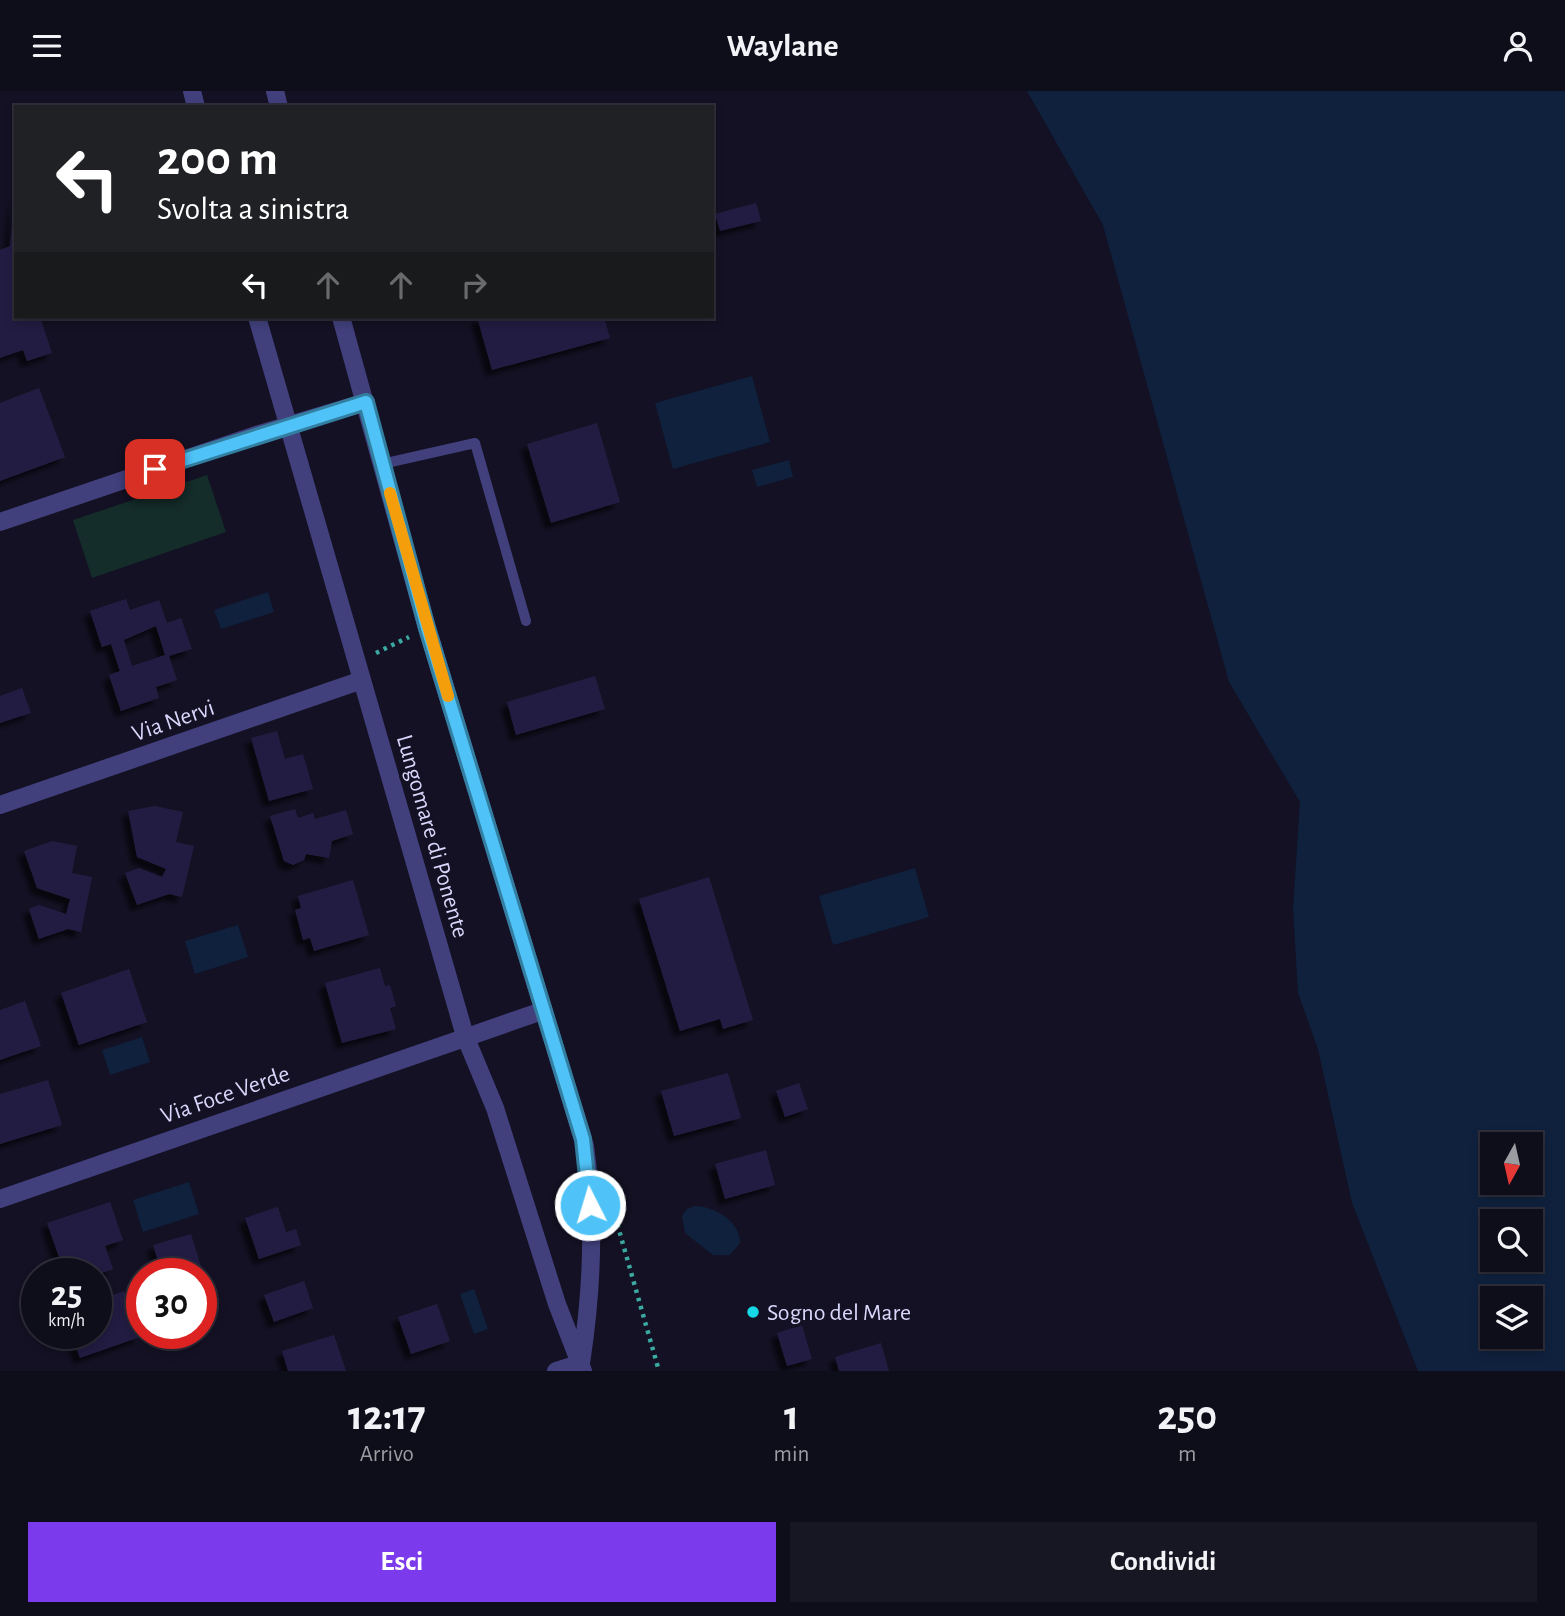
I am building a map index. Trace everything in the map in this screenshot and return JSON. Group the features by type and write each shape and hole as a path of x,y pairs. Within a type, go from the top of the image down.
{"street":[{"name":"Lungomare di Ponente","path":"258,319 466,1036 495,1108 557,1304 582,1367"},
{"path":"342,319 427,628 583,1139 589,1182 588,1313 582,1367 556,1371"},
{"path":"0,522 288,425 366,402"},
{"name":"Via Nervi","path":"0,805 362,680"},
{"name":"Via Foce Verde","path":"0,1199 542,1011"}],"lane":[{"path":"382,464 475,443 526,621"}],"path":[{"path":"356,662 427,628"}],"green space":[{"path":"207,475 226,532 92,578 73,520"}],"water":[{"path":"1027,91 1565,91 1565,1371 1418,1371 1352,1203 1318,1049 1298,993 1293,908 1300,802 1229,682 1103,225"},
{"path":"752,376 770,442 673,469 655,403"},
{"path":"789,460 793,477 757,487 752,470"},
{"path":"268,592 274,612 221,629 214,610"},
{"path":"915,868 929,917 833,945 819,896"},
{"path":"238,925 248,957 195,974 185,941"},
{"path":"142,1037 150,1062 110,1075 102,1050"},
{"path":"189,1182 199,1214 143,1232 133,1200"},
{"path":"695,1206 718,1212 736,1228 740,1243 730,1255 713,1255 685,1233 682,1216 687,1209"},
{"path":"474,1289 488,1329 474,1334 460,1294"}],"building":[{"path":"756,203 761,221 720,231 715,214"},
{"path":"14,204 14,319 41,319 52,353 27,361 23,350 0,358 0,250 10,246"},
{"path":"478,319 605,319 610,338 492,370"},
{"path":"39,388 65,457 0,481 0,403"},
{"path":"597,423 620,502 551,523 527,444"},
{"path":"126,599 130,610 159,600 167,623 181,618 192,649 169,656 177,680 156,687 159,698 121,711 109,675 120,671 111,644 102,647 90,611","holes":["156,626 165,655 132,666 124,640"]},
{"path":"595,676 605,709 516,735 507,702"},
{"path":"22,688 31,713 0,723 0,696"},
{"path":"277,731 285,759 303,754 313,789 269,801 251,738"},
{"path":"155,806 183,812 176,842 194,846 182,897 169,894 137,905 125,873 139,868 162,877 166,869 137,857 128,811"},
{"path":"295,809 298,818 313,813 315,819 346,810 353,834 332,841 329,858 306,854 304,860 293,865 284,861 270,816"},
{"path":"52,841 77,846 72,873 92,877 81,932 68,929 39,939 29,909 39,905 66,914 70,899 37,888 24,851"},
{"path":"709,877 753,1020 723,1029 720,1019 680,1031 639,899"},
{"path":"353,880 369,935 314,951 310,938 303,940 295,910 301,908 298,896"},
{"path":"380,968 385,986 390,985 396,1006 390,1008 396,1029 342,1043 325,983"},
{"path":"129,969 147,1022 79,1045 61,993"},
{"path":"25,1001 41,1046 0,1060 0,1010"},
{"path":"728,1073 741,1118 674,1136 661,1091"},
{"path":"48,1080 62,1125 0,1144 0,1094"},
{"path":"799,1083 808,1109 785,1117 776,1091"},
{"path":"766,1150 775,1185 725,1199 715,1164"},
{"path":"110,1202 123,1240 105,1246 109,1258 59,1258 47,1223"},
{"path":"278,1207 286,1232 296,1229 301,1245 259,1259 245,1218"},
{"path":"191,1234 198,1258 157,1258 153,1245"},
{"path":"304,1281 313,1308 274,1322 264,1295"},
{"path":"124,1291 126,1297 126,1342 112,1347 112,1295"},
{"path":"437,1304 450,1341 411,1354 398,1317"},
{"path":"802,1325 812,1359 787,1366 777,1333"},
{"path":"334,1335 346,1371 288,1371 282,1351"},
{"path":"881,1343 889,1371 839,1371 835,1357"},
{"path":"77,1349 106,1349 80,1358"}],"slow traffic":[{"path":"390,493 448,696"}],"place":[{"name":"Sogno del Mare","path":"753,1312"}],"route":[{"path":"155,469 366,402 427,628 583,1139 590,1205"}]}
